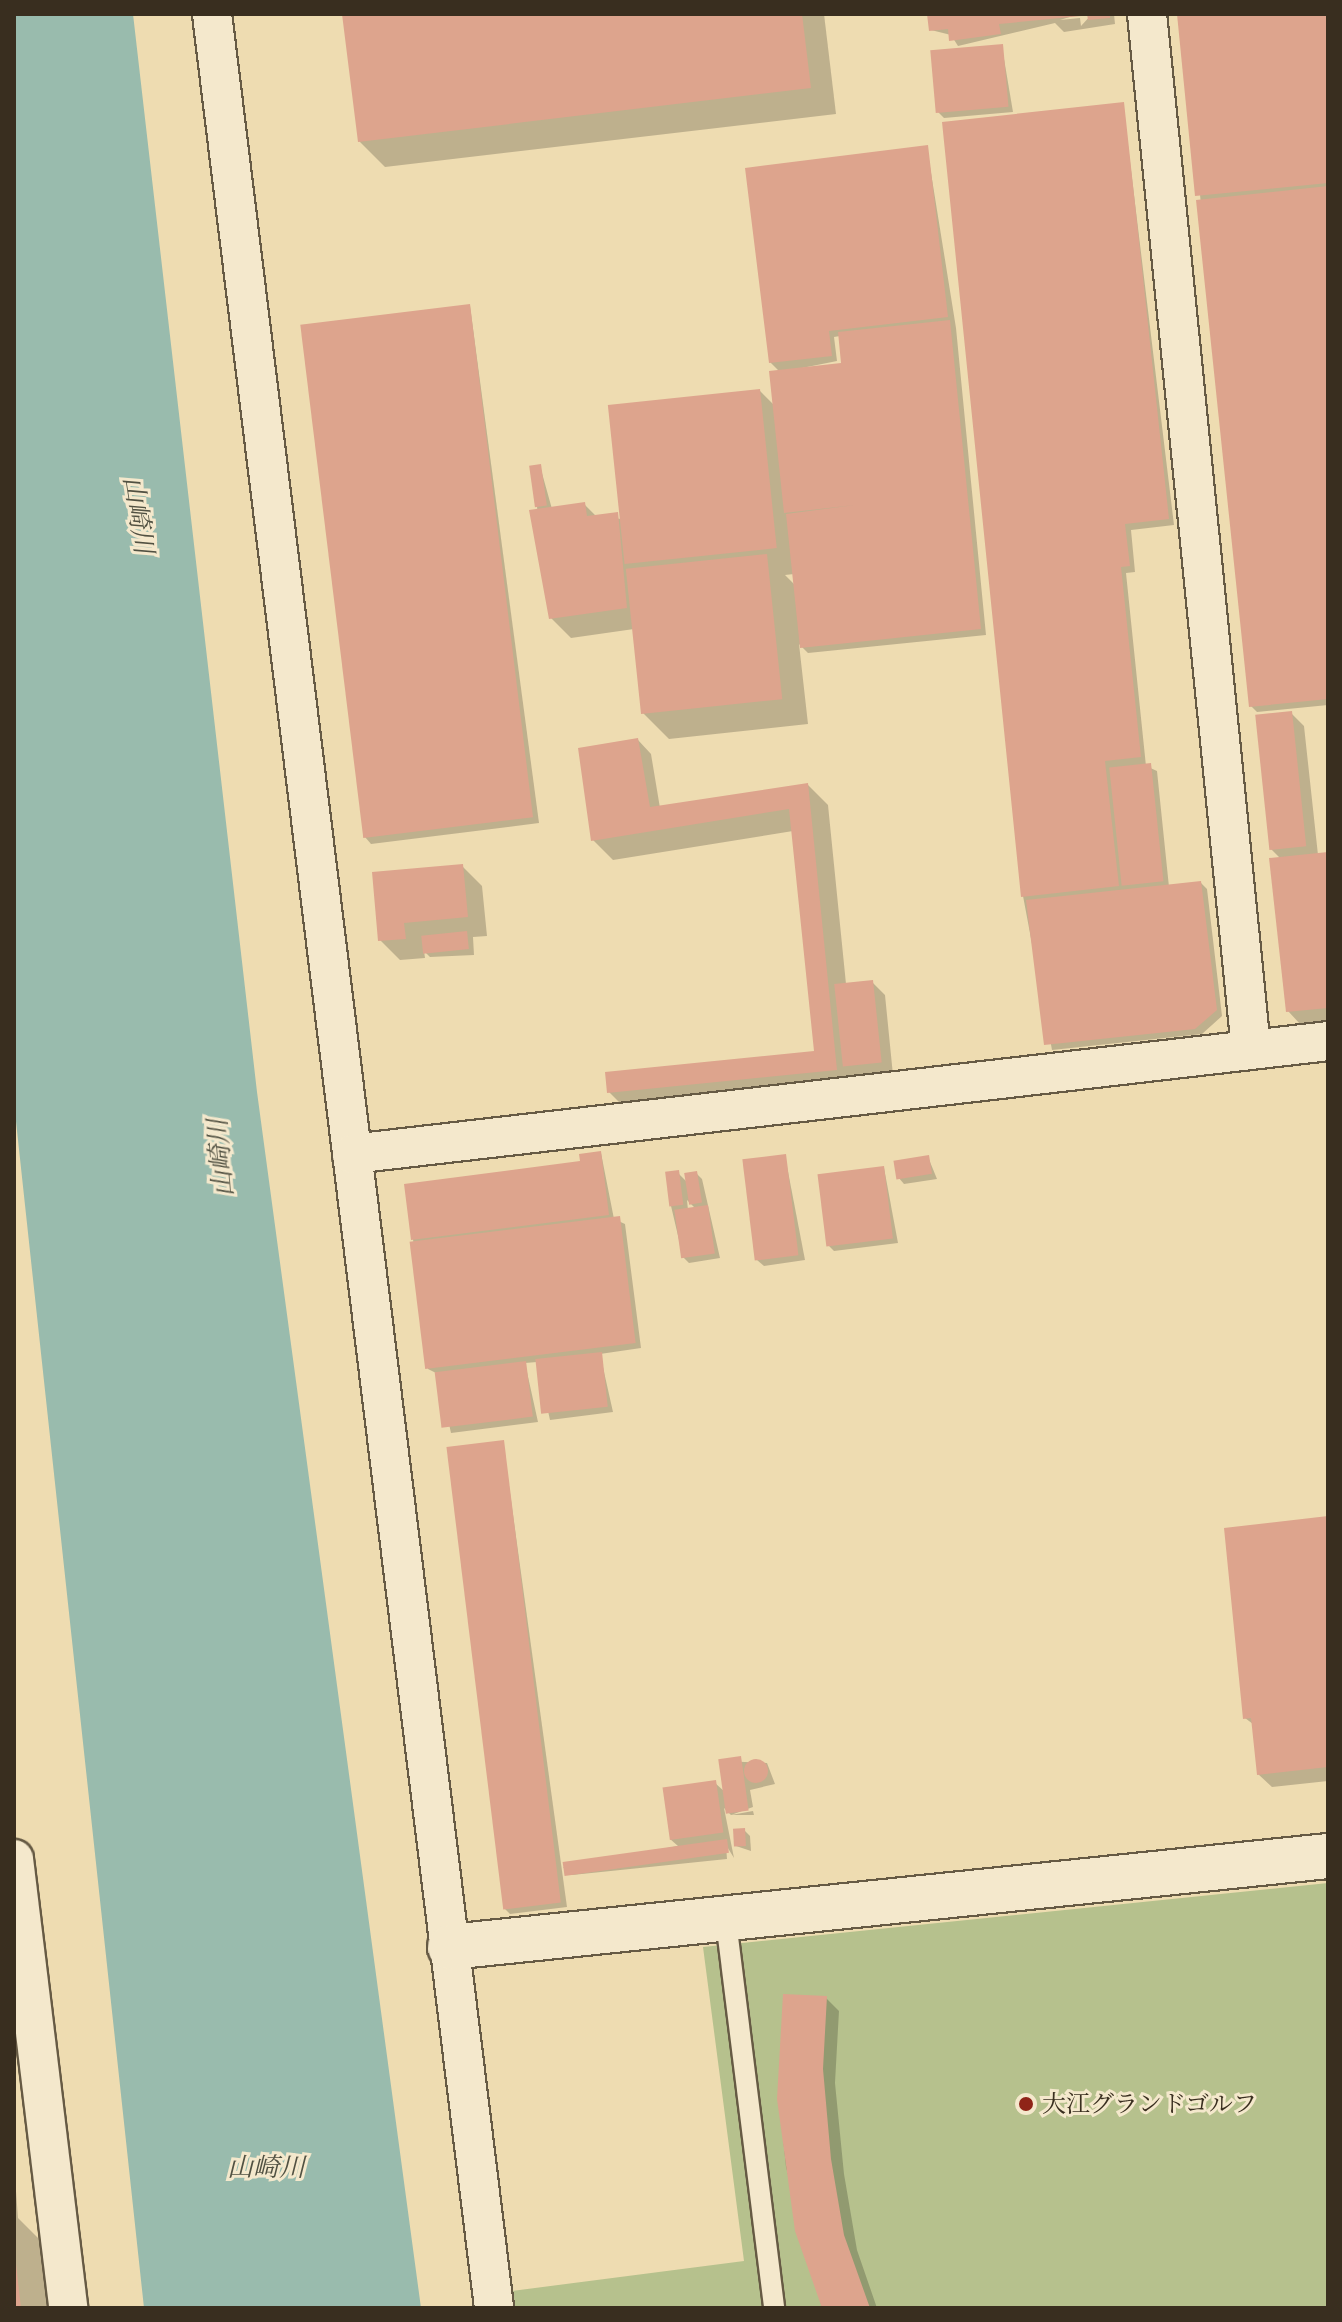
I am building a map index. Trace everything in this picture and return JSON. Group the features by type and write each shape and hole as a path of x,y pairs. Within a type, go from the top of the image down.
{"street":[{"path":"212,14 494,2308"},
{"path":"1147,14 1251,1049"},
{"path":"352,1154 1328,1041"},
{"path":"450,1947 726,1921 1328,1856"},
{"path":"14,1859 21,1961 68,2308"}],"lane":[{"path":"726,1921 774,2308"}],"green space":[{"name":"大江グランドゴルフ","path":"1328,1883 1328,2308 506,2308 504,2292 744,2261 703,1947"}],"water":[{"name":"山崎川","path":"14,14 133,14 257,1092 421,2308 144,2308 14,1103"}],"building":[{"path":"342,14 802,14 811,88 358,142"},
{"path":"927,14 1081,16 999,24 1001,34 949,41 948,29 929,31"},
{"path":"1087,14 1110,14 1110,18 1088,20"},
{"path":"1177,14 1328,14 1328,183 1195,196"},
{"path":"1003,44 1008,107 936,113 930,50"},
{"path":"1124,102 1169,519 1125,524 1130,566 1121,567 1141,757 1105,761 1119,886 1021,897 942,122"},
{"path":"928,145 948,317 829,331 832,356 769,363 745,168"},
{"path":"1328,186 1328,699 1249,707 1196,200"},
{"path":"470,304 533,817 363,838 300,325"},
{"path":"950,320 981,629 800,648 786,514 855,505 784,513 769,371 841,363 838,332"},
{"path":"760,389 777,548 625,564 608,405"},
{"path":"541,464 547,506 535,507 529,466"},
{"path":"585,502 587,516 618,512 627,608 549,619 529,510"},
{"path":"767,554 782,699 641,714 626,569"},
{"path":"1292,711 1306,846 1269,850 1255,715"},
{"path":"638,738 650,807 808,783 837,1070 607,1093 605,1072 814,1051 789,809 591,841 578,748"},
{"path":"1151,763 1163,881 1122,886 1109,767"},
{"path":"1328,852 1328,1008 1286,1012 1269,858"},
{"path":"463,864 468,917 404,923 406,939 378,941 372,872"},
{"path":"1201,881 1217,1010 1195,1029 1044,1045 1026,900"},
{"path":"467,931 469,949 423,954 421,936"},
{"path":"873,980 882,1063 843,1067 834,984"},
{"path":"601,1151 609,1215 411,1240 404,1184 580,1161 579,1154"},
{"path":"786,1154 798,1255 755,1261 742,1159"},
{"path":"929,1155 932,1174 896,1179 893,1161"},
{"path":"884,1166 893,1238 826,1247 817,1174"},
{"path":"679,1170 683,1205 669,1206 665,1172"},
{"path":"697,1171 702,1203 689,1205 684,1173"},
{"path":"708,1205 715,1254 681,1258 674,1210"},
{"path":"620,1216 636,1343 425,1369 410,1242"},
{"path":"602,1352 608,1407 541,1414 535,1359"},
{"path":"526,1361 533,1417 442,1428 435,1372"},
{"path":"504,1440 561,1903 503,1910 446,1447"},
{"path":"1328,1516 1328,1767 1257,1775 1251,1718 1243,1719 1224,1528"},
{"path":"741,1756 749,1810 726,1814 718,1759"},
{"path":"756,1759 765,1762 768,1771 765,1780 756,1783 747,1780 744,1771 747,1762"},
{"path":"716,1780 723,1832 670,1840 663,1788"},
{"path":"745,1828 746,1846 734,1847 733,1829"},
{"path":"727,1839 729,1853 565,1876 563,1862"},
{"path":"783,1994 827,1996 823,2069 831,2159 844,2235 870,2308 822,2308 795,2231 777,2099"},
{"path":"16,2264 21,2308 14,2308"}],"place":[{"name":"大江グランドゴルフ","path":"1026,2104"}]}
